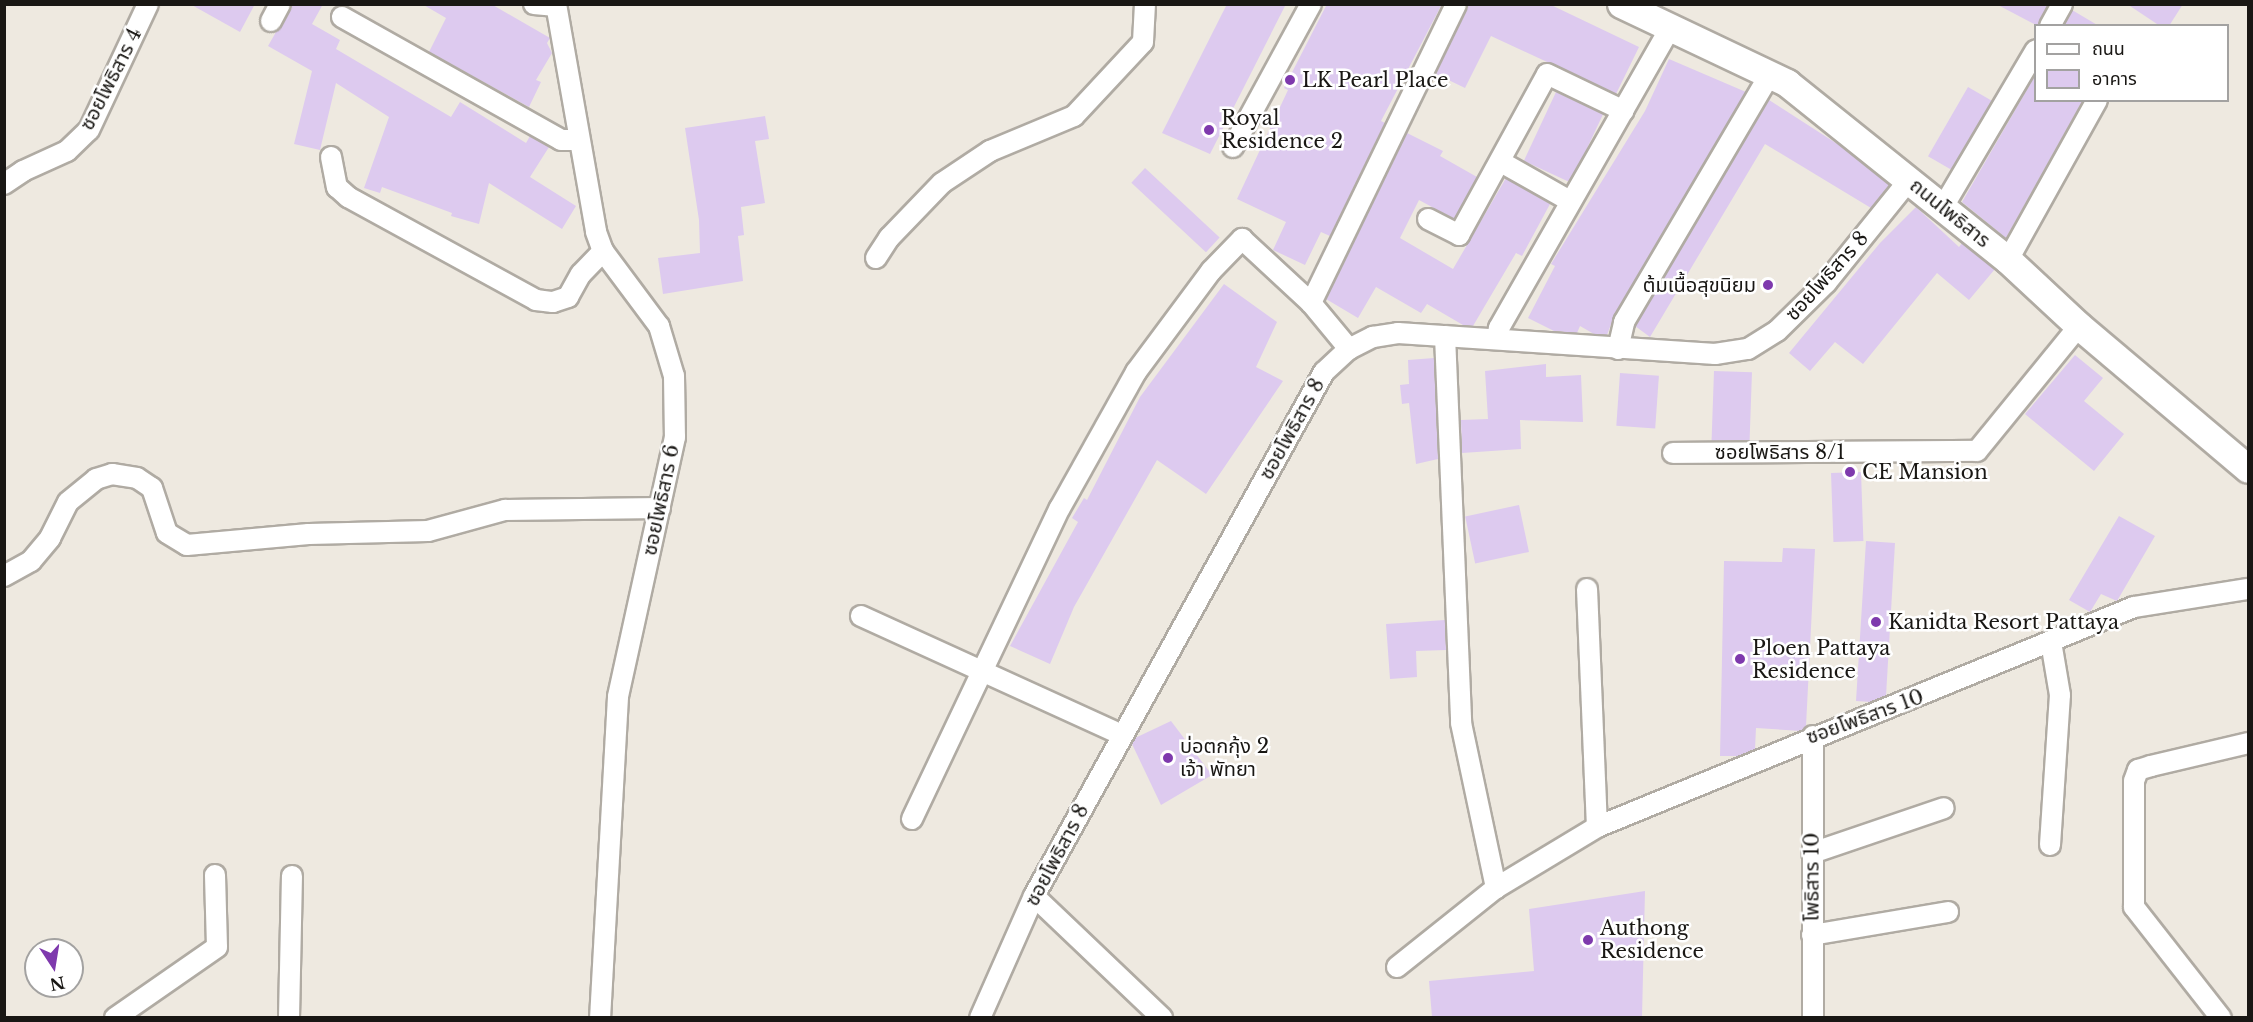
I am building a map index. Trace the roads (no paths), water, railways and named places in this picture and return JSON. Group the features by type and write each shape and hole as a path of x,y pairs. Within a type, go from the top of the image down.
{"street":[{"name":"ซอยโพธิสาร 4","path":"4,184 22,171 67,151 89,130 148,4"},
{"path":"534,4 556,5"},
{"path":"876,258 889,238 942,183 990,151 1074,116 1143,42 1145,4"},
{"path":"1233,147 1311,4"},
{"path":"1311,303 1456,4"},
{"name":"ถนนโพธิสาร","path":"1621,4 1787,83 2008,260 2079,326 2248,469"},
{"path":"2051,24 2062,4"},
{"name":"ซอยโพธิสาร 6","path":"556,5 591,214 603,251 659,326 674,376 675,437 618,697 600,1017"},
{"path":"342,17 561,140 579,140"},
{"path":"1497,339 1499,328 1671,26"},
{"path":"1943,207 2034,53"},
{"path":"1428,219 1459,235 1501,162 1547,74 1624,111"},
{"path":"1618,349 1624,322 1770,74"},
{"path":"2008,260 2096,102"},
{"path":"331,157 337,187 348,198 536,300 554,302 568,297 581,274 603,251"},
{"path":"1501,162 1570,201"},
{"name":"ซอยโพธิสาร 8","path":"980,1017 1034,896 1122,735 1324,372 1349,349 1373,338 1398,333 1714,354 1748,349 1777,331 1827,283 1909,180"},
{"path":"912,819 986,669 1060,508 1130,382 1211,271 1242,239 1311,303 1349,349"},
{"name":"ซอยโพธิสาร 8/1","path":"1673,453 1977,451 2079,326"},
{"path":"1445,336 1461,723 1496,888"},
{"path":"4,576 31,561 50,538 68,502 96,479 112,474 137,478 152,488 167,533 187,545 309,534 428,531 505,510 660,508"},
{"path":"1587,589 1597,827"},
{"name":"ซอยโพธิสาร 10","path":"1397,967 1496,888 1597,827 1813,736 1837,730 2134,608 2248,589"},
{"path":"861,616 986,669 1122,735"},
{"path":"2050,845 2060,695 2051,642"},
{"name":"โพธิสาร 10","path":"1813,736 1813,1017"},
{"path":"2221,1017 2134,907 2134,781 2138,770 2248,743"},
{"path":"1812,854 1944,808"},
{"path":"115,1017 217,947 215,875"},
{"path":"289,1017 292,876"},
{"path":"1034,896 1162,1017"},
{"path":"1812,935 1948,912"}],"place":[{"name":"LK Pearl Place","path":"1290,80"},
{"name":"Royal Residence 2","path":"1209,130"},
{"name":"ต้มเนื้อสุขนิยม","path":"1768,285"},
{"name":"CE Mansion","path":"1850,472"},
{"name":"Kanidta Resort Pattaya","path":"1876,622"},
{"name":"Ploen Pattaya Residence","path":"1740,659"},
{"name":"บ่อตกกุ้ง 2 เจ้า พัทยา","path":"1168,758"},
{"name":"Authong Residence","path":"1588,940"}]}
